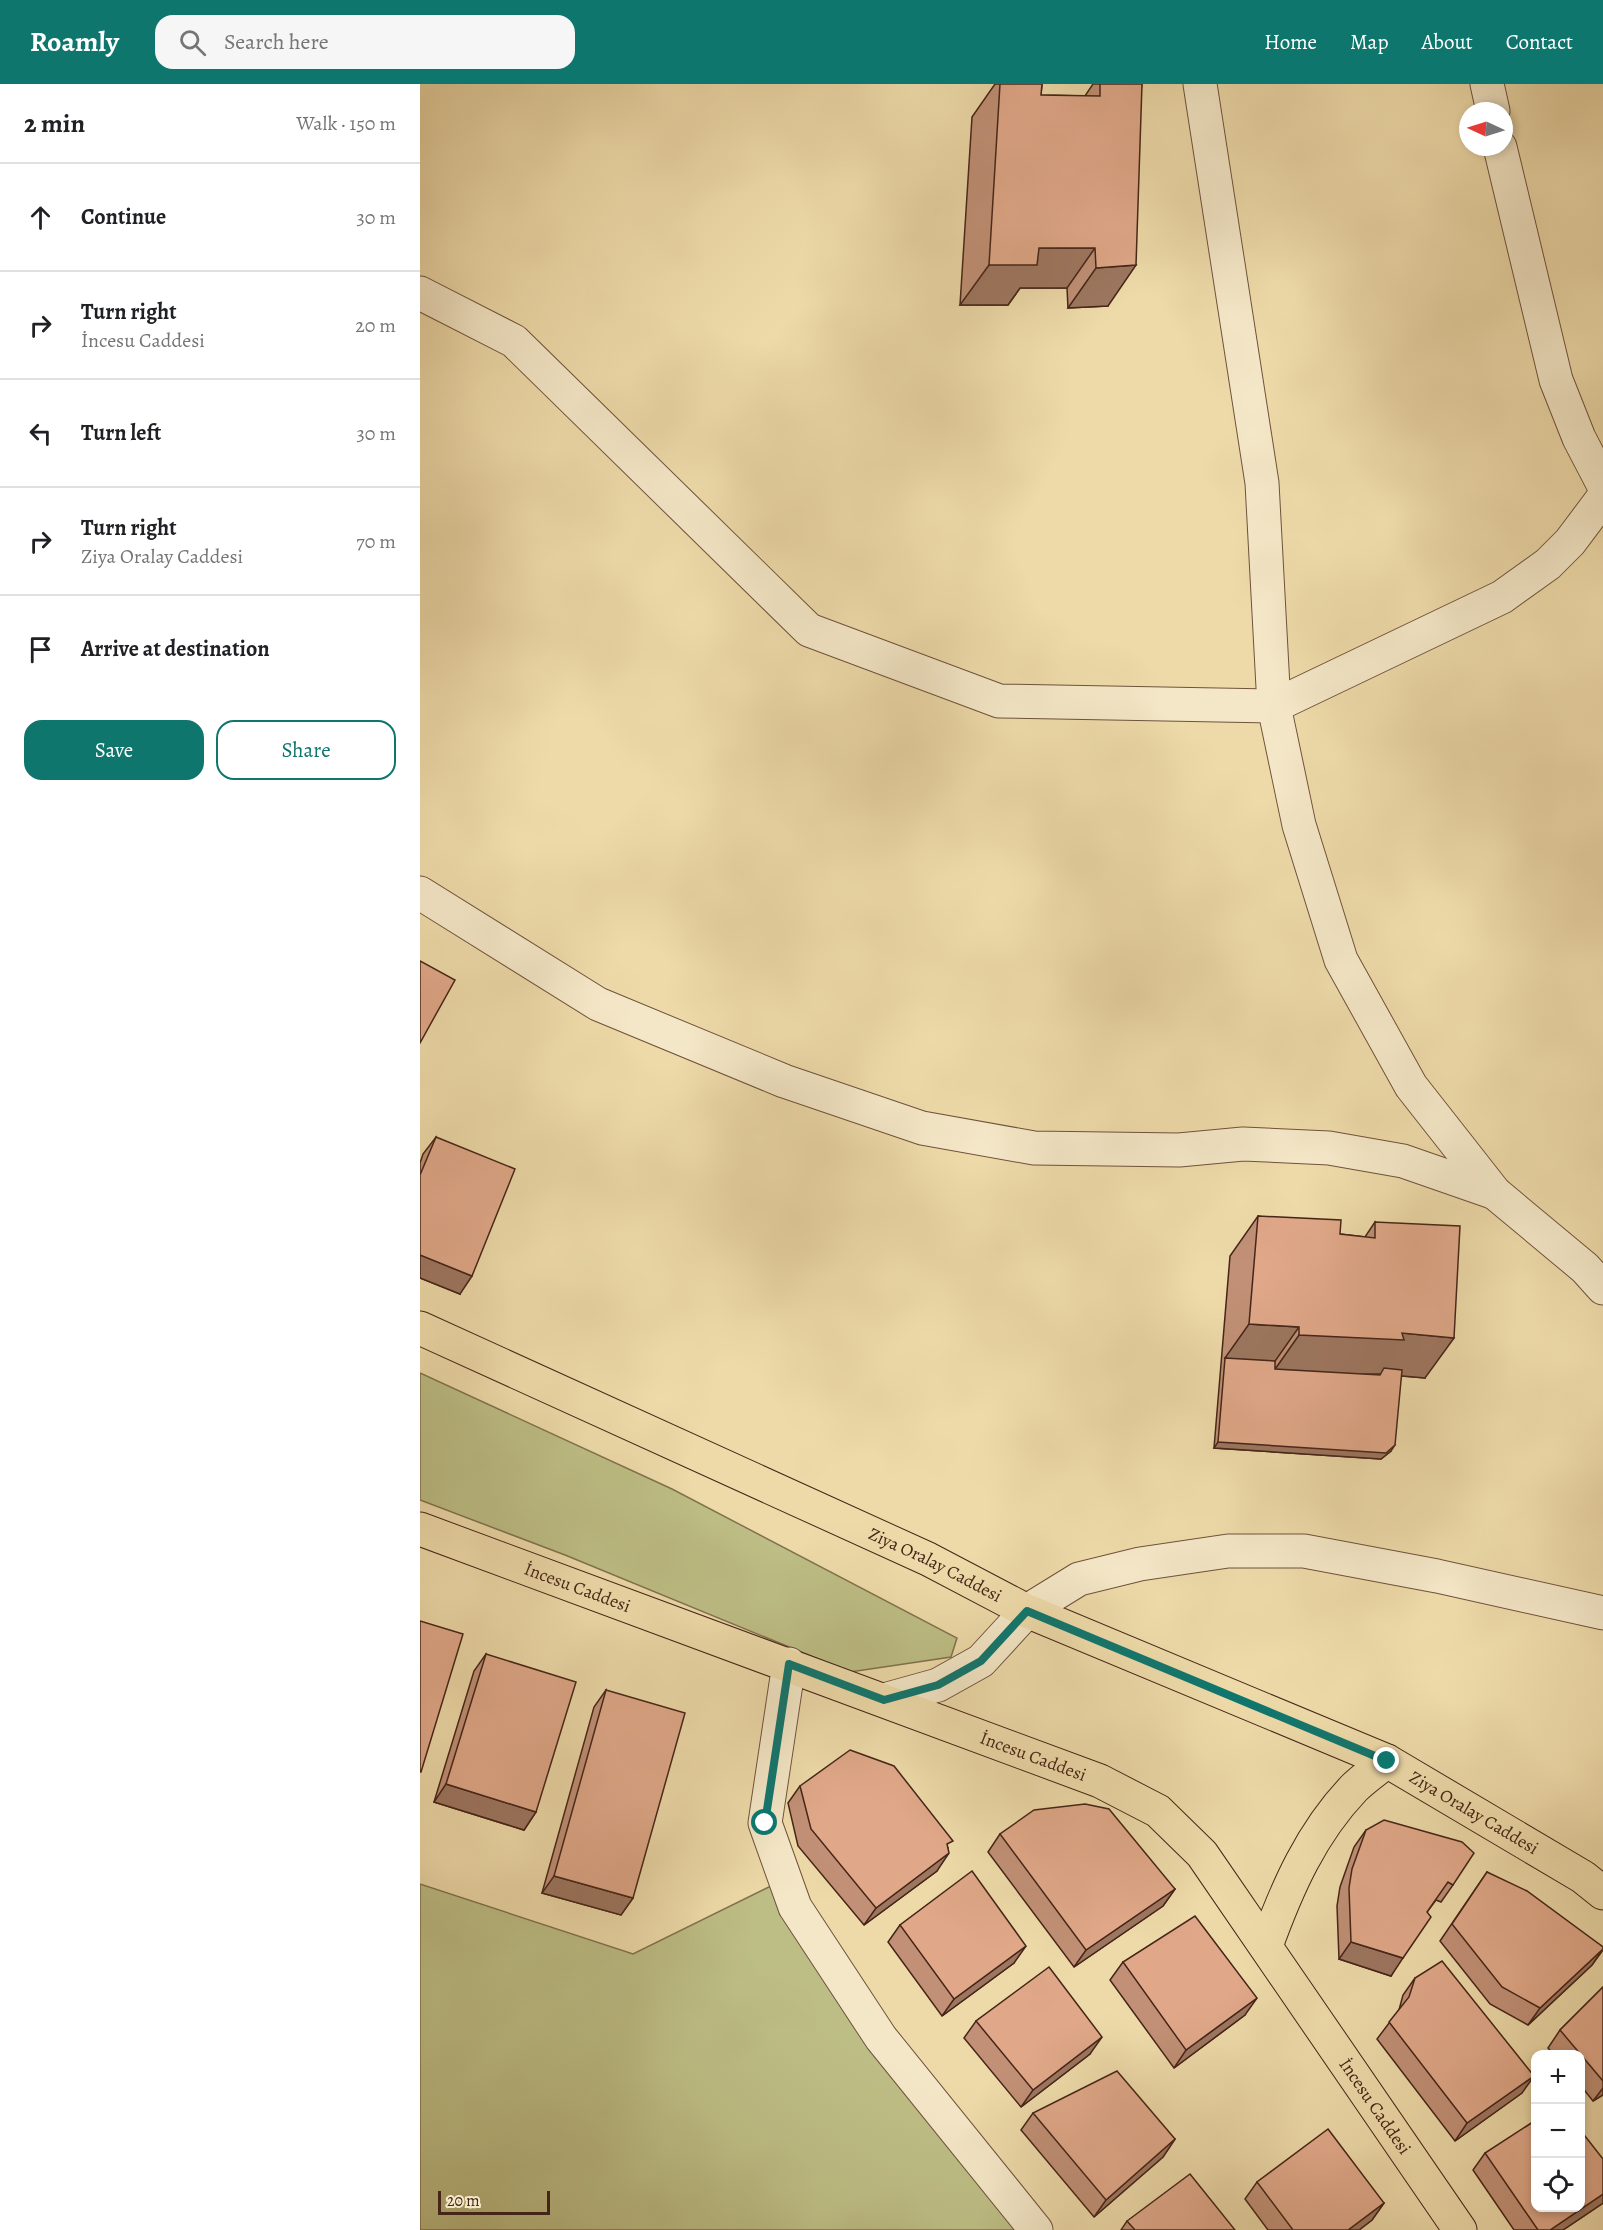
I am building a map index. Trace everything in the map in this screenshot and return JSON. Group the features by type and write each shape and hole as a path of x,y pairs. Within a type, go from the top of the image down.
{"main road":[{"name":"Ziya Oralay Caddesi","path":"420,1328 928,1559 1027,1611 1387,1761 1583,1877 1603,1893"},
{"name":"İncesu Caddesi","path":"420,1529 1100,1781 1158,1811 1202,1854 1460,2230"},
{"path":"1266,1946 1283,1899 1305,1854 1326,1820 1355,1786 1387,1761"}],"street":[{"path":"1200,84 1262,483 1274,705 1299,825 1341,960 1411,1086 1495,1192 1585,1268 1603,1288"},
{"path":"1487,84 1491,102"},
{"path":"1502,156 1556,380 1579,438 1603,484"},
{"path":"420,293 514,341 808,630 999,701 1274,705 1502,597 1548,564 1570,542 1603,498"},
{"path":"420,893 598,1004 784,1081 922,1128 1034,1148 1179,1150 1243,1144 1329,1148 1403,1161 1495,1192"},
{"path":"884,1700 938,1685 981,1661 1027,1611 1079,1579 1140,1564 1228,1551 1304,1551 1437,1576 1603,1613"},
{"path":"789,1664 765,1823 795,1907 881,2038 1036,2230"}],"green space":[{"path":"420,1373 672,1489 957,1638 951,1657 850,1672 565,1555 420,1500"},
{"path":"785,1879 1036,2230 420,2230 420,1884 633,1954"}],"building":[{"path":"1000,84 1042,84 1041,95 1100,96 1100,84 1142,84 1136,265 1096,268 1095,248 1039,248 1037,265 989,265"},
{"path":"420,961 455,980 420,1043"},
{"path":"436,1137 515,1169 472,1276 420,1255 420,1175"},
{"path":"1258,1216 1341,1220 1340,1234 1375,1238 1375,1222 1460,1226 1454,1338 1402,1333 1404,1340 1299,1335 1299,1327 1249,1324"},
{"path":"1225,1358 1275,1361 1275,1369 1380,1375 1384,1368 1402,1370 1395,1445 1386,1453 1218,1442"},
{"path":"420,1621 463,1634 421,1772 420,1772"},
{"path":"486,1654 576,1682 536,1812 446,1784"},
{"path":"606,1690 685,1713 633,1898 554,1876"},
{"path":"850,1750 894,1766 953,1841 947,1844 949,1853 876,1908 811,1829 800,1786"},
{"path":"1085,1804 1109,1809 1175,1889 1086,1950 1000,1834 1034,1810"},
{"path":"1384,1820 1462,1842 1474,1853 1453,1885 1448,1882 1427,1912 1431,1917 1403,1958 1351,1942 1349,1888 1352,1869 1366,1830"},
{"path":"972,1871 1026,1946 954,1999 900,1925"},
{"path":"1487,1872 1527,1891 1603,1947 1540,2008 1502,1987 1452,1924"},
{"path":"1195,1916 1257,1998 1186,2050 1123,1962"},
{"path":"1442,1961 1531,2072 1531,2078 1467,2123 1389,2022 1409,1997 1415,1978"},
{"path":"1049,1967 1102,2037 1033,2090 976,2021"},
{"path":"1603,1987 1603,2081 1585,2060 1585,2050 1577,2050 1560,2030"},
{"path":"1117,2071 1175,2139 1106,2200 1033,2113"},
{"path":"1531,2123 1531,2212 1576,2212 1550,2230 1538,2230 1485,2153"},
{"path":"1328,2129 1384,2203 1348,2230 1293,2230 1257,2182"},
{"path":"1585,2136 1603,2159 1603,2194 1585,2206"},
{"path":"1190,2174 1235,2230 1135,2230 1127,2221"}],"route":[{"path":"765,1823 789,1664 884,1700 938,1685 981,1661 1027,1611 1387,1761"}]}
